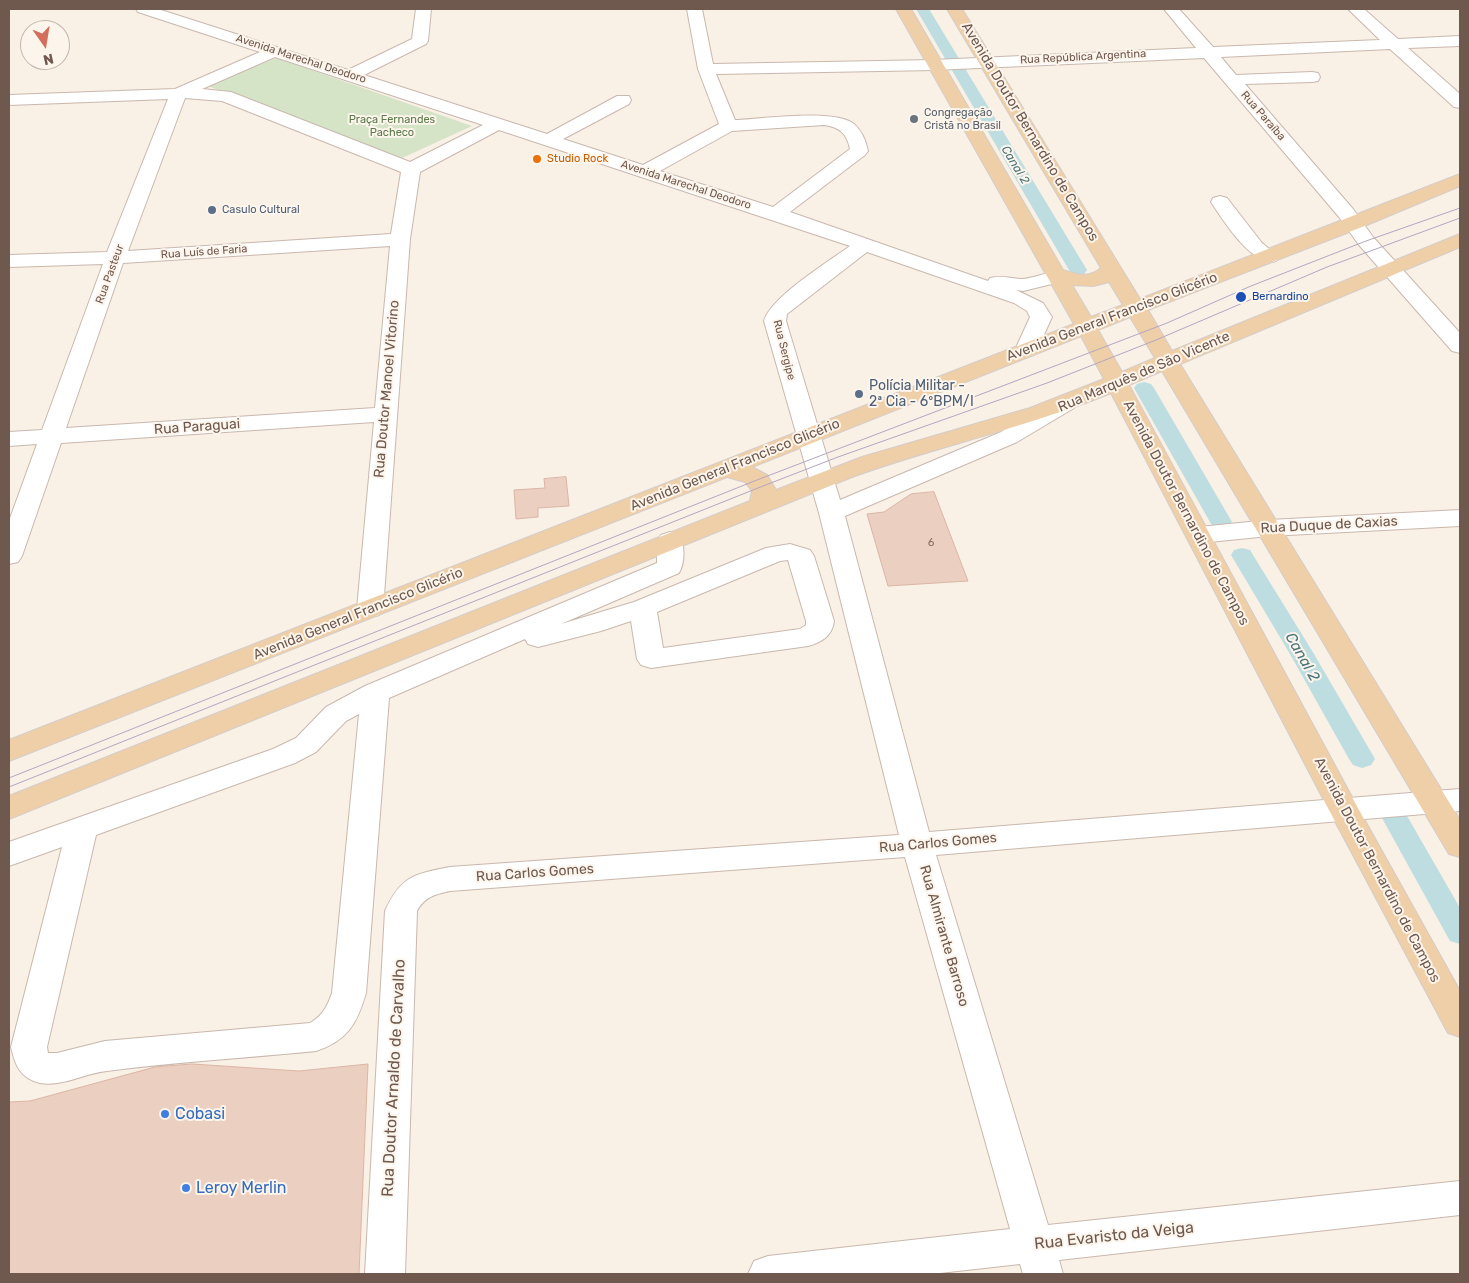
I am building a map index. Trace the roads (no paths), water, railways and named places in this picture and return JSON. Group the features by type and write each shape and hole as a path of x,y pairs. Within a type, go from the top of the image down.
{"main road":[{"name":"Avenida Doutor Bernardino de Campos","path":"903,9 941,64 1116,382 1460,1023"},
{"name":"Avenida Doutor Bernardino de Campos","path":"955,9 980,62 1112,268 1269,528 1447,801 1460,846"},
{"name":"Avenida General Francisco Glicério","path":"9,751 1026,350 1355,223 1460,179"},
{"name":"Rua Marquês de São Vicente","path":"1066,403 1392,270 1460,240"},
{"path":"1056,276 1096,280 1104,278 1112,268"},
{"path":"9,808 670,540 886,456 1018,420 1066,403"},
{"path":"724,469 745,472 757,480 764,492 761,505"}],"street":[{"name":"Avenida Marechal Deodoro","path":"143,9 776,214 1032,304 1039,310 1041,317 1026,350"},
{"path":"351,75 420,41 424,9"},
{"path":"694,9 706,69 728,126"},
{"name":"Rua Paraíba","path":"1171,9 1355,223 1366,241 1459,342"},
{"path":"1355,9 1460,103"},
{"name":"Rua República Argentina","path":"706,69 941,64 1460,41"},
{"path":"179,93 276,51"},
{"path":"1232,80 1312,77"},
{"path":"9,100 179,93 225,96 411,169 498,124"},
{"name":"Rua Pasteur","path":"9,556 50,436 115,258 179,93"},
{"path":"549,140 622,100"},
{"path":"644,172 728,126 837,120 848,127 859,151 776,214"},
{"name":"Rua Doutor Manoel Vitorino","path":"370,609 400,239 411,169"},
{"path":"1220,202 1255,247 1268,256"},
{"name":"Rua Luís de Faria","path":"9,261 115,258 400,239"},
{"name":"Rua Sergipe","path":"808,436 775,317 785,304 864,245"},
{"path":"911,260 1014,285 1034,284 1056,276"},
{"name":"Rua Marquês de São Vicente","path":"832,513 1009,438 1066,403"},
{"name":"Rua Paraguai","path":"9,439 385,414"},
{"name":"Rua Almirante Barroso","path":"808,436 832,513 917,845 1039,1260"},
{"name":"Rua Duque de Caxias","path":"1199,535 1269,528 1460,518"},
{"path":"9,854 284,756 306,745 336,714 375,694 670,567 670,540"},
{"path":"534,639 591,626 643,608 775,554 790,552 801,556 820,621 819,629 808,637 651,659 643,608"},
{"path":"82,829 29,1047 32,1061 41,1068 56,1068 104,1056 205,1046 278,1042 316,1037 329,1030 342,1015 349,994 375,694"},
{"name":"Rua Carlos Gomes","path":"417,887 450,879 917,845 1447,801"},
{"name":"Rua Doutor Arnaldo de Carvalho","path":"385,1274 401,911 406,899 417,887"},
{"name":"Rua Evaristo da Veiga","path":"768,1274 1039,1260 1460,1198"}],"waterway":[{"name":"Canal 2","path":"922,9 1078,270"},
{"name":"Canal 2","path":"1144,388 1221,522"},
{"name":"Canal 2","path":"1242,555 1302,654 1362,759"},
{"name":"Canal 2","path":"1390,809 1460,933"}],"tram line":[{"path":"9,778 757,480 1167,323 1251,286 1366,241 1460,208"},
{"path":"9,787 763,486 838,457 1047,383 1156,340 1327,267 1460,218"}],"place":[{"name":"Congregação Cristã no Brasil","path":"914,119"},
{"name":"Studio Rock","path":"537,159"},
{"name":"Casulo Cultural","path":"212,210"},
{"name":"Bernardino","path":"1241,297"},
{"name":"Polícia Militar - 2ª Cia - 6ºBPM/I","path":"859,394"},
{"name":"Cobasi","path":"165,1114"},
{"name":"Leroy Merlin","path":"186,1188"}],"park label":[{"name":"Praça Fernandes Pacheco","path":"392,126"}]}
